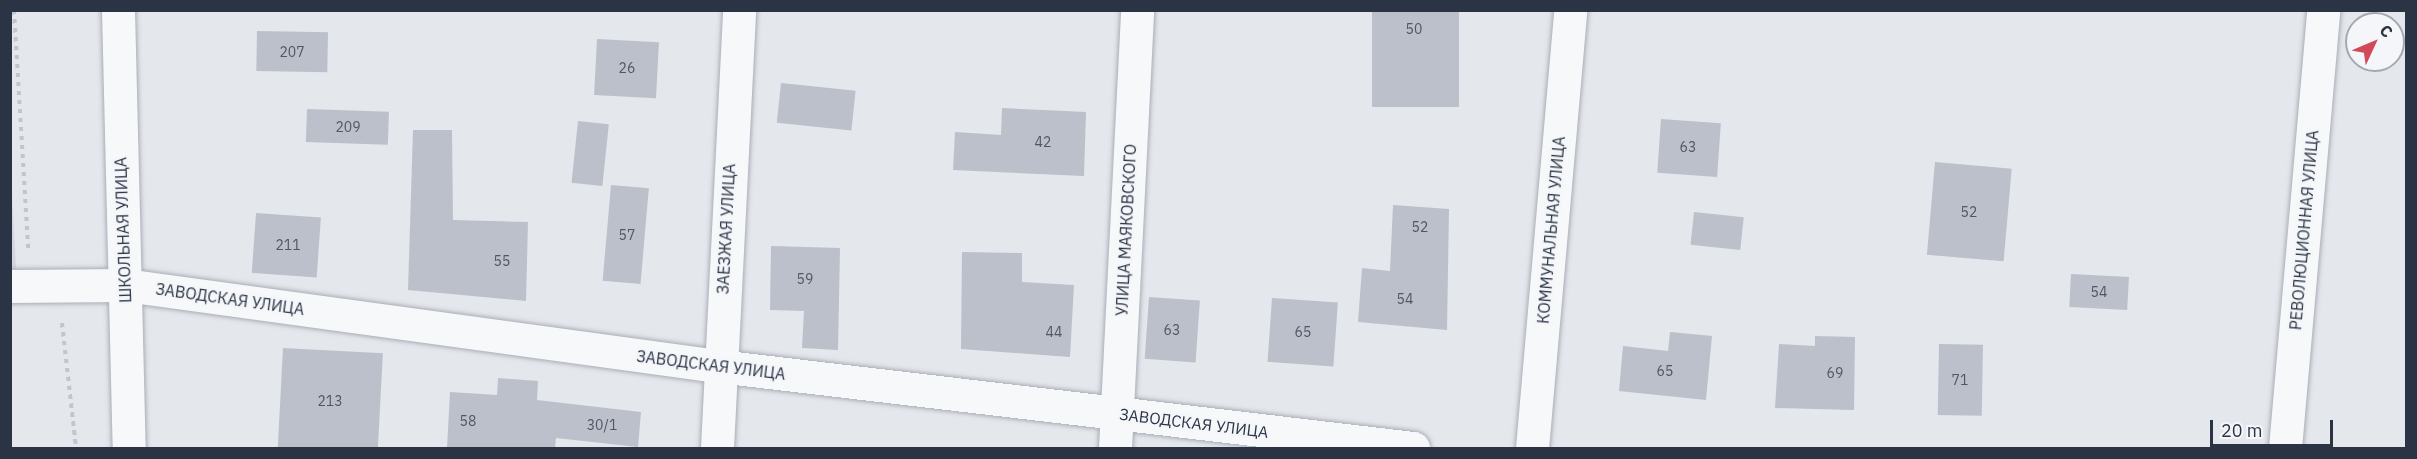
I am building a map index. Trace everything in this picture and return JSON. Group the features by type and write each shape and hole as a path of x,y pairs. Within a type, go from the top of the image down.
{"street":[{"name":"ШКОЛЬНАЯ УЛИЦА","path":"118,10 129,448"},
{"name":"ЗАЕЗЖАЯ УЛИЦА","path":"717,448 718,366 739,10"},
{"name":"УЛИЦА МАЯКОВСКОГО","path":"1115,448 1137,10"},
{"name":"КОММУНАЛЬНАЯ УЛИЦА","path":"1532,448 1570,10"},
{"name":"РЕВОЛЮЦИОННАЯ УЛИЦА","path":"2285,448 2323,10"},
{"name":"ЗАВОДСКАЯ УЛИЦА","path":"10,286 125,285 718,366 1117,415 1413,448"}],"path":[{"path":"14,10 29,265 57,285 76,448"}],"shaded area":[{"path":"10,157 16,269 10,269"}],"building":[{"path":"1372,10 1459,10 1459,107 1372,107"},
{"path":"257,31 328,32 327,72 256,71"},
{"path":"597,39 659,42 656,98 594,95"},
{"path":"781,83 856,91 851,131 777,123"},
{"path":"1002,108 1086,112 1084,176 953,170 955,132 1001,135"},
{"path":"307,109 389,112 388,145 306,142"},
{"path":"1661,119 1721,123 1717,177 1657,173"},
{"path":"578,121 609,124 602,186 572,183"},
{"path":"413,130 452,130 453,220 528,222 526,301 408,290"},
{"path":"1935,162 2012,169 2004,261 1927,255"},
{"path":"611,185 649,188 640,284 603,281"},
{"path":"1393,205 1449,209 1447,330 1358,322 1362,268 1390,271"},
{"path":"1694,212 1744,217 1740,250 1691,245"},
{"path":"256,213 321,218 317,277 252,273"},
{"path":"771,246 840,248 838,350 802,348 804,311 770,310"},
{"path":"962,252 1022,253 1022,282 1074,285 1070,357 961,349"},
{"path":"2071,274 2129,277 2127,310 2069,307"},
{"path":"1149,297 1200,301 1196,362 1145,359"},
{"path":"1272,298 1338,303 1333,366 1268,362"},
{"path":"1670,332 1712,336 1706,400 1619,391 1623,346 1668,351"},
{"path":"1815,336 1855,337 1854,410 1775,408 1779,344 1815,346"},
{"path":"1939,344 1983,345 1982,416 1938,415"},
{"path":"283,348 383,353 378,448 278,448"},
{"path":"498,378 538,381 537,400 641,412 638,447 556,438 555,448 447,448 450,392 497,395"}]}
